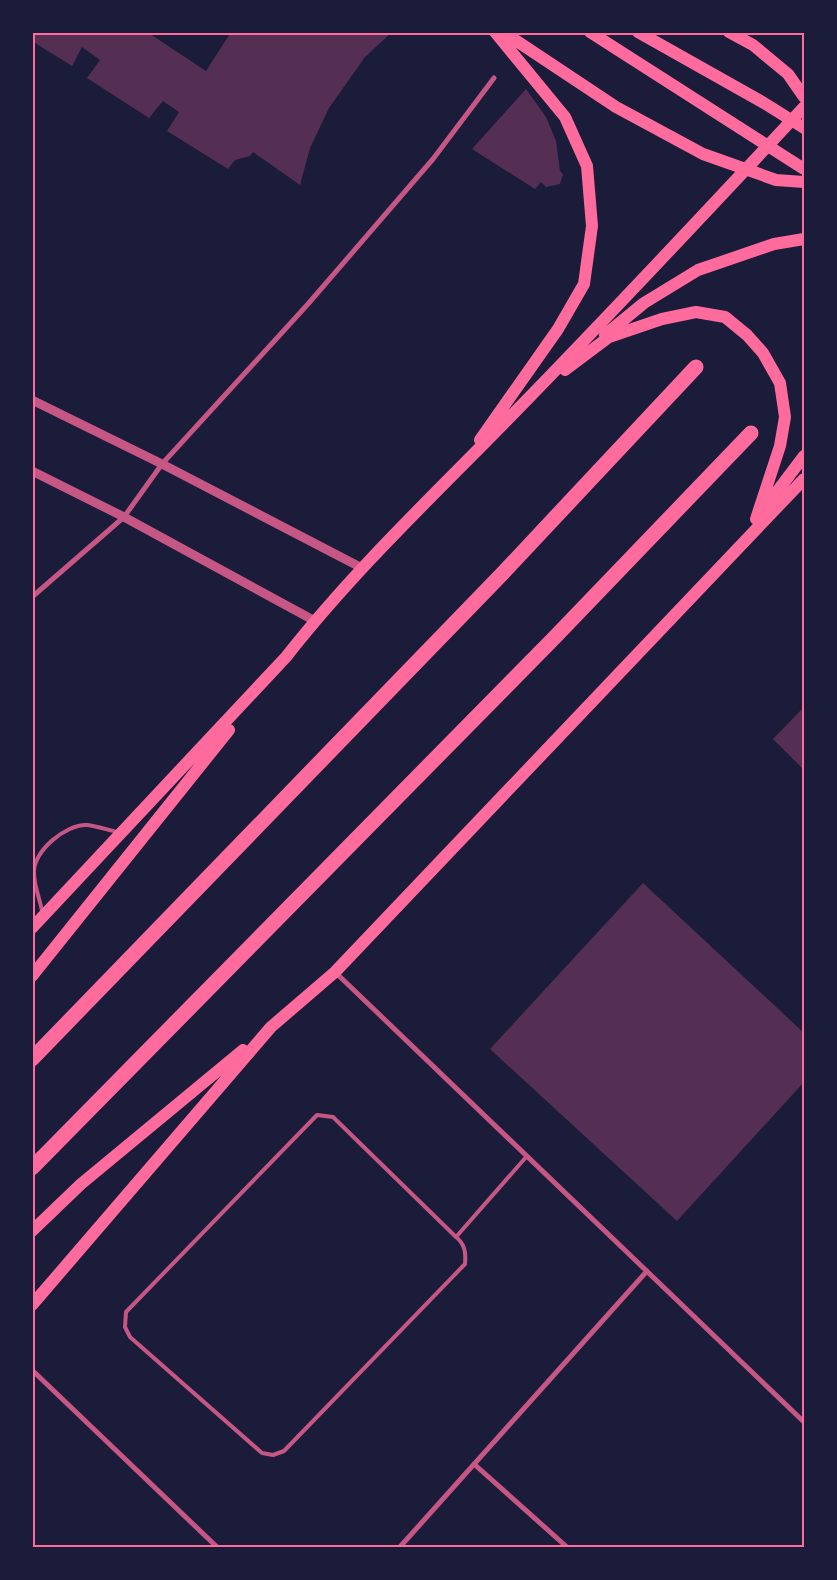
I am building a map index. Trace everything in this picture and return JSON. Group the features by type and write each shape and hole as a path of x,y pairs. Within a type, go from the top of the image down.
{"highway":[{"path":"32,1059 502,574 696,367"},
{"path":"32,1168 555,637 751,433"}],"main road":[{"path":"459,470 558,328 584,284 592,226 587,166 565,117 495,32"},
{"path":"503,32 616,107 703,154 776,180 804,182"},
{"path":"590,32 804,170"},
{"path":"638,32 764,103 804,128"},
{"path":"729,32 753,45 788,74 804,97"},
{"path":"32,976 315,621 362,568 610,316 804,108"},
{"path":"530,397 644,303 698,270 774,244 804,239"},
{"path":"530,397 609,337 662,319 696,312 726,317 762,353 780,383 786,417 780,446 756,519"},
{"path":"664,626 756,519 804,456"},
{"path":"32,1231 81,1184 335,972 804,481"},
{"path":"32,928 286,657"},
{"path":"32,1305 271,1027"}],"street":[{"path":"32,597 124,516 162,464 308,304 433,159 494,78"},
{"path":"32,400 162,464 362,568"},
{"path":"32,471 124,516 315,621"},
{"path":"335,972 804,1422"},
{"path":"398,1548 647,1271"},
{"path":"32,1370 218,1548"},
{"path":"474,1464 568,1548"}],"lane":[{"path":"43,916 34,873 36,859 48,845 66,829 86,825 122,833"},
{"path":"317,1114 333,1117 456,1237 462,1242 466,1254 465,1264 284,1451 273,1455 262,1453 130,1337 125,1327 126,1312 317,1114"},
{"path":"456,1237 527,1156"}],"building":[{"path":"32,32 147,32 206,71 231,32 392,32 365,57 329,108 310,148 300,185 253,152 250,156 235,160 228,169 167,131 179,112 163,101 149,118 87,78 100,60 82,47 72,66 32,41"},
{"path":"526,89 546,117 556,141 560,171 563,174 560,184 546,187 541,182 535,189 472,149"},
{"path":"804,707 804,770 773,739"},
{"path":"643,883 804,1033 804,1082 677,1221 490,1049"}]}
